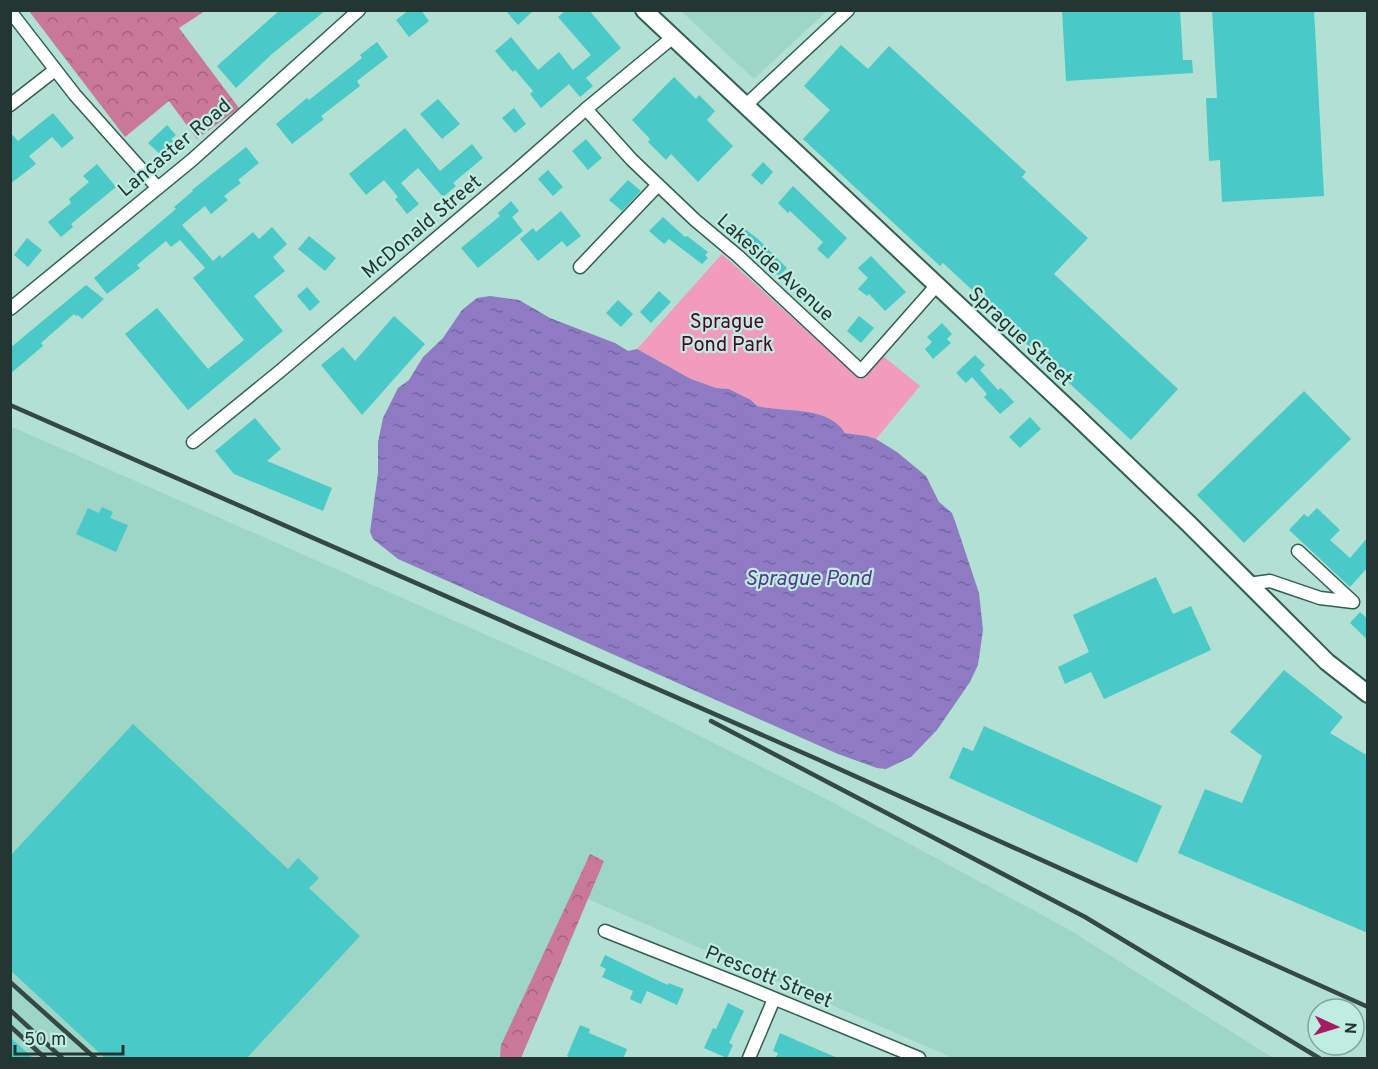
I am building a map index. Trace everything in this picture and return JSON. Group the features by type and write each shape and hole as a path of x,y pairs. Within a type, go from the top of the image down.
{"main road":[{"name":"Sprague Street","path":"644,10 1174,510 1327,662 1368,694"}],"street":[{"name":"Lancaster Road","path":"10,309 192,160 360,10"},
{"path":"745,106 848,10"},
{"path":"10,11 55,70 157,187"},
{"name":"McDonald Street","path":"193,442 279,372 672,38"},
{"path":"10,105 55,70"},
{"name":"Lakeside Avenue","path":"586,109 658,185 861,371 936,286"},
{"path":"580,267 658,185"},
{"path":"1248,584 1270,581 1320,598 1353,602 1298,551"},
{"name":"Prescott Street","path":"605,931 919,1059"},
{"path":"749,1059 774,999"}],"shaded area":[{"path":"681,11 827,11 754,79"},
{"path":"10,426 573,673 826,799 1068,929 1273,1058 953,1058 588,899 521,1058 11,1058"}],"green space":[{"path":"29,11 205,11 179,28 239,108 197,139 169,101 125,137"},
{"name":"Sprague Pond Park","path":"722,254 861,380 883,356 920,386 876,439 845,433 837,424 817,414 757,406 751,400 729,389 716,388 691,379 637,349"},
{"path":"590,854 604,861 521,1058 500,1058 501,1045"}],"water":[{"name":"Sprague Pond","path":"490,296 519,300 550,318 615,343 628,351 637,349 691,379 716,388 729,389 751,400 757,406 817,414 828,418 845,433 876,439 897,452 926,476 939,502 952,513 979,593 983,630 978,665 970,682 937,730 911,757 886,769 838,754 398,559 373,539 370,532 378,473 378,442 383,418 398,388 409,380 423,357 443,338 462,310 477,298"}],"building":[{"path":"280,10 326,10 272,54 236,88 217,66"},
{"path":"409,10 421,10 429,21 409,37 396,20"},
{"path":"505,10 534,10 518,25"},
{"path":"566,10 589,10 621,48 586,78 593,86 580,97 569,84 541,108 530,94 533,91 495,51 511,37 538,70 559,52 573,70 591,55 558,17"},
{"path":"1062,10 1180,10 1183,60 1192,60 1193,73 1066,81"},
{"path":"1212,10 1314,10 1324,196 1222,202 1220,160 1209,161 1206,98 1217,98"},
{"path":"377,42 388,57 357,81 360,86 321,116 324,119 292,144 276,124 362,58 360,55"},
{"path":"841,45 868,69 889,46 1026,172 1022,177 1088,238 1054,274 1178,389 1131,440 1020,338 1022,336 943,263 940,266 803,139 830,110 804,86"},
{"path":"674,77 696,99 699,95 715,111 707,120 733,146 698,182 671,154 666,160 648,142 650,139 632,120"},
{"path":"438,99 460,124 442,139 420,114"},
{"path":"514,108 526,124 515,133 502,118"},
{"path":"53,113 74,138 62,148 52,137 29,156 36,164 10,184 10,132 18,141"},
{"path":"167,125 176,135 171,139 175,143 161,155 148,143"},
{"path":"405,128 440,171 472,144 483,158 453,183 456,186 443,197 418,168 401,183 419,204 407,214 395,199 398,197 384,180 366,195 349,174"},
{"path":"586,139 602,158 588,170 572,151"},
{"path":"246,147 259,163 238,180 241,183 224,196 228,200 211,214 205,206 182,225 213,261 220,255 222,258 253,232 259,239 272,227 287,244 273,257 285,271 254,296 283,331 188,410 125,334 157,308 208,369 244,340 193,278 205,268 180,240 171,247 166,241 137,265 140,268 107,294 94,278 176,209 174,207 192,190"},
{"path":"763,162 773,172 762,185 751,175"},
{"path":"97,164 116,187 71,224 73,227 61,237 48,222 71,203 69,199 89,182 83,176"},
{"path":"548,170 563,187 553,196 538,179"},
{"path":"628,180 641,191 622,211 609,200"},
{"path":"793,186 847,238 828,259 817,249 823,242 790,211 788,213 778,203"},
{"path":"511,201 519,211 512,217 523,231 478,268 461,248 500,216 498,213"},
{"path":"561,211 581,236 567,247 562,241 538,261 520,239 533,228 536,232"},
{"path":"663,217 685,237 687,236 708,252 705,255 708,258 702,264 669,239 664,244 649,231"},
{"path":"745,229 787,268 779,276 738,237"},
{"path":"309,236 336,258 325,271 298,249"},
{"path":"27,238 42,250 28,267 14,255"},
{"path":"871,256 906,292 885,311 869,294 867,296 858,289 868,278 858,268"},
{"path":"86,285 104,299 82,319 74,314 41,343 43,346 10,374 10,348"},
{"path":"307,287 320,302 310,311 297,296"},
{"path":"659,291 671,302 651,323 640,312"},
{"path":"618,300 633,314 621,327 606,313"},
{"path":"394,316 425,344 362,415 321,365 343,347 355,361"},
{"path":"859,316 874,328 861,343 847,331"},
{"path":"942,323 952,334 947,339 951,343 933,359 925,349 932,342 927,337"},
{"path":"975,355 985,365 980,370 998,390 1001,388 1014,402 1000,414 984,397 987,394 972,377 966,383 956,373"},
{"path":"1304,391 1351,439 1244,543 1197,495"},
{"path":"1030,417 1041,429 1020,448 1009,437"},
{"path":"255,418 281,449 267,461 332,488 323,511 234,474 215,451"},
{"path":"102,507 113,512 110,518 128,525 116,552 76,534 88,508 99,513"},
{"path":"1317,508 1340,530 1330,540 1350,558 1368,537 1368,567 1350,587 1289,530 1304,514 1308,517"},
{"path":"1156,577 1173,614 1191,606 1211,650 1104,699 1091,672 1065,684 1058,667 1089,652 1073,615"},
{"path":"1360,612 1368,619 1368,640 1350,623"},
{"path":"1284,670 1343,717 1330,733 1368,756 1368,933 1178,853 1205,789 1242,803 1262,756 1230,732"},
{"path":"133,724 288,869 298,858 319,878 309,888 360,936 246,1059 106,1059 10,970 10,856"},
{"path":"984,726 1162,806 1137,863 949,778 963,747 973,751"},
{"path":"605,955 661,982 684,989 677,1005 647,991 641,1004 630,999 633,991 602,977 606,969 600,966"},
{"path":"728,1003 744,1011 729,1043 733,1045 727,1058 704,1048"},
{"path":"580,1025 590,1029 589,1033 627,1049 623,1059 573,1059 567,1056"},
{"path":"780,1033 840,1059 775,1059 778,1053 773,1051"},
{"path":"10,1037 34,1059 10,1059"}],"railway":[{"path":"10,405 817,759 1368,1007"},
{"path":"711,721 1085,917 1319,1058"},
{"path":"10,982 95,1058"},
{"path":"10,1010 62,1058"},
{"path":"10,1026 45,1058"}]}
